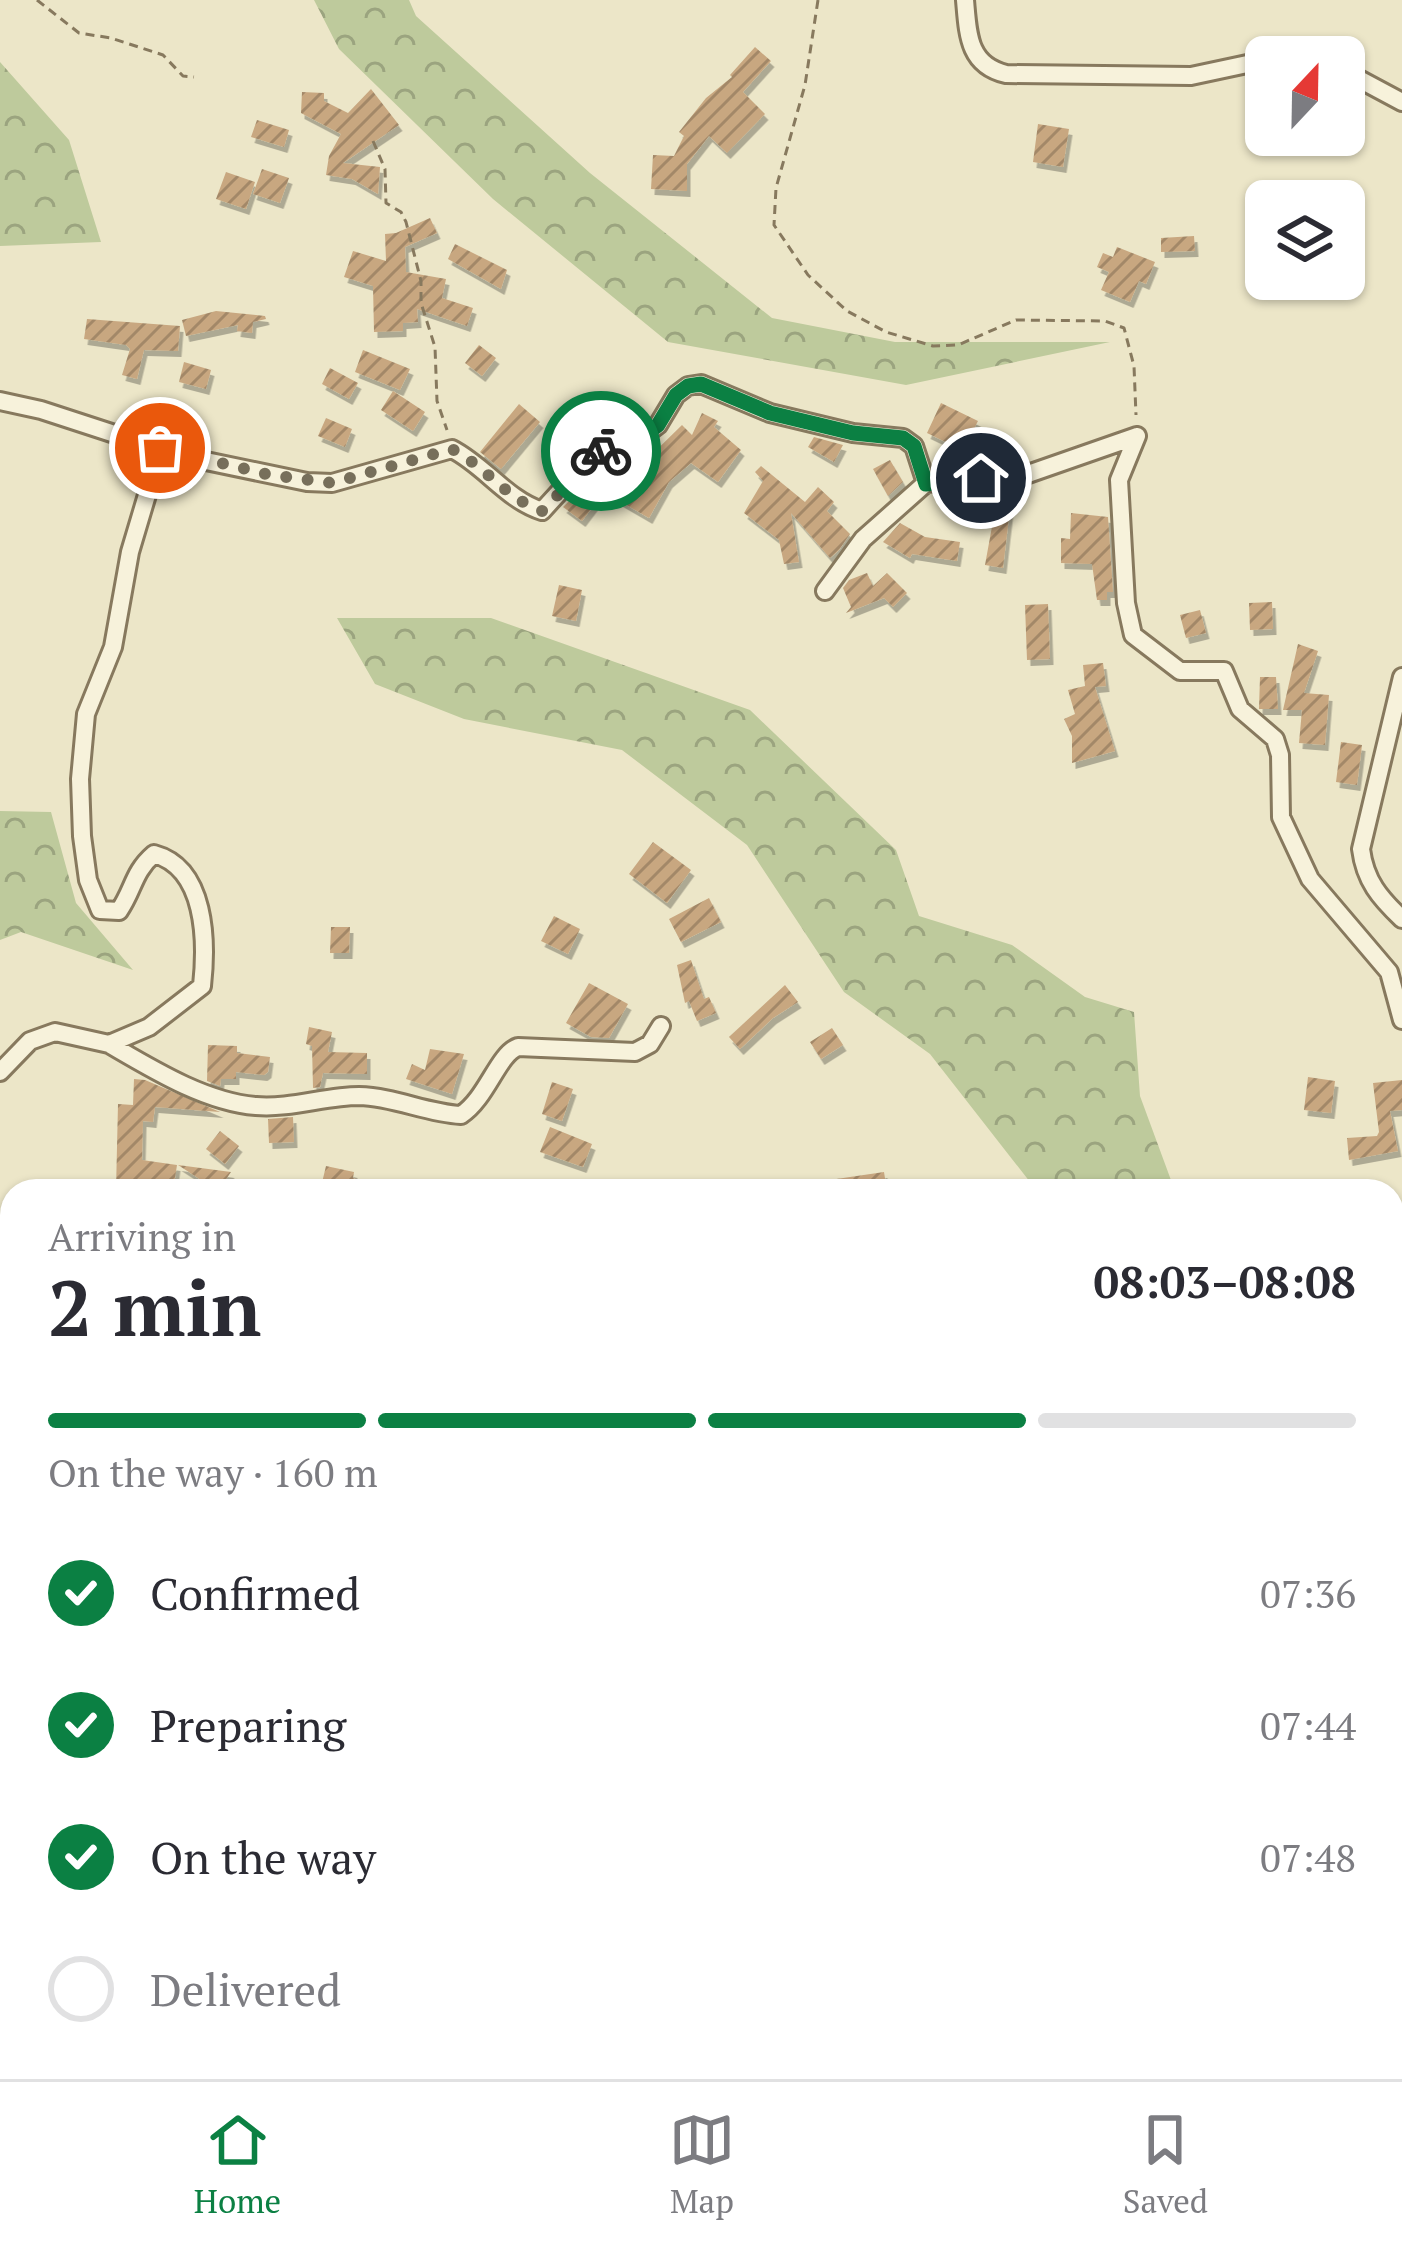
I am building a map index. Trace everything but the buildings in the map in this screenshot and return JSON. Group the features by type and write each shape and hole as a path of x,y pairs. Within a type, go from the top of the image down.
{"street":[{"path":"965,0 972,50 981,64 1006,74 1190,76 1245,64"},
{"path":"1365,82 1402,102"},
{"path":"0,401 160,448 270,475 332,483 452,449 472,459 527,506 542,511 585,464 611,444 646,434 658,425 676,395 701,384 770,413 853,433 903,438 914,446 926,484"},
{"path":"825,591 863,539 926,484 1028,474 1137,436"},
{"path":"1137,436 1119,480 1126,603 1133,635 1180,671 1224,671 1240,709 1275,739 1280,754 1281,817 1310,879 1389,972 1402,1020"},
{"path":"109,1044 149,1027 179,1007 202,986 205,960 204,929 195,901 185,874 171,859 154,854 137,868 133,891 119,911 109,913 100,910 88,880 82,836 80,779 86,714 113,647 120,593 160,448"},
{"path":"1402,677 1361,849 1364,871 1377,896 1402,920"},
{"path":"0,1072 30,1041 55,1032 109,1044 158,1072 227,1100 258,1106 358,1096 461,1115 477,1105 508,1051 518,1047 635,1052 650,1044 661,1026"}],"path":[{"path":"37,0 80,33 163,55 183,76 194,76"},
{"path":"818,0 805,85 776,188 774,225 808,275 847,311 886,332 933,346 958,345 1016,320 1106,321 1124,328 1134,366 1137,436"},
{"path":"373,141 385,169 386,203 401,212 406,222 421,281 421,304 435,347 437,400 452,449"}],"green space":[{"path":"314,0 409,0 416,16 590,173 772,318 895,342 1110,342 906,385 668,342 493,199 339,49"},
{"path":"0,62 69,140 101,242 0,246"},
{"path":"337,618 491,618 750,710 896,850 919,916 1012,945 1085,997 1134,1012 1140,1096 1171,1179 1028,1179 930,1054 844,992 747,845 622,750 464,719 375,684"},
{"path":"0,811 51,812 76,903 133,970 21,932 0,940"}],"way so far":[{"path":"160,448 270,475 332,483 452,449 472,459 527,506 542,511 601,451"}],"route":[{"path":"601,451 646,434 658,425 676,395 701,384 770,413 853,433 903,438 914,446 926,484 981,478"}]}
